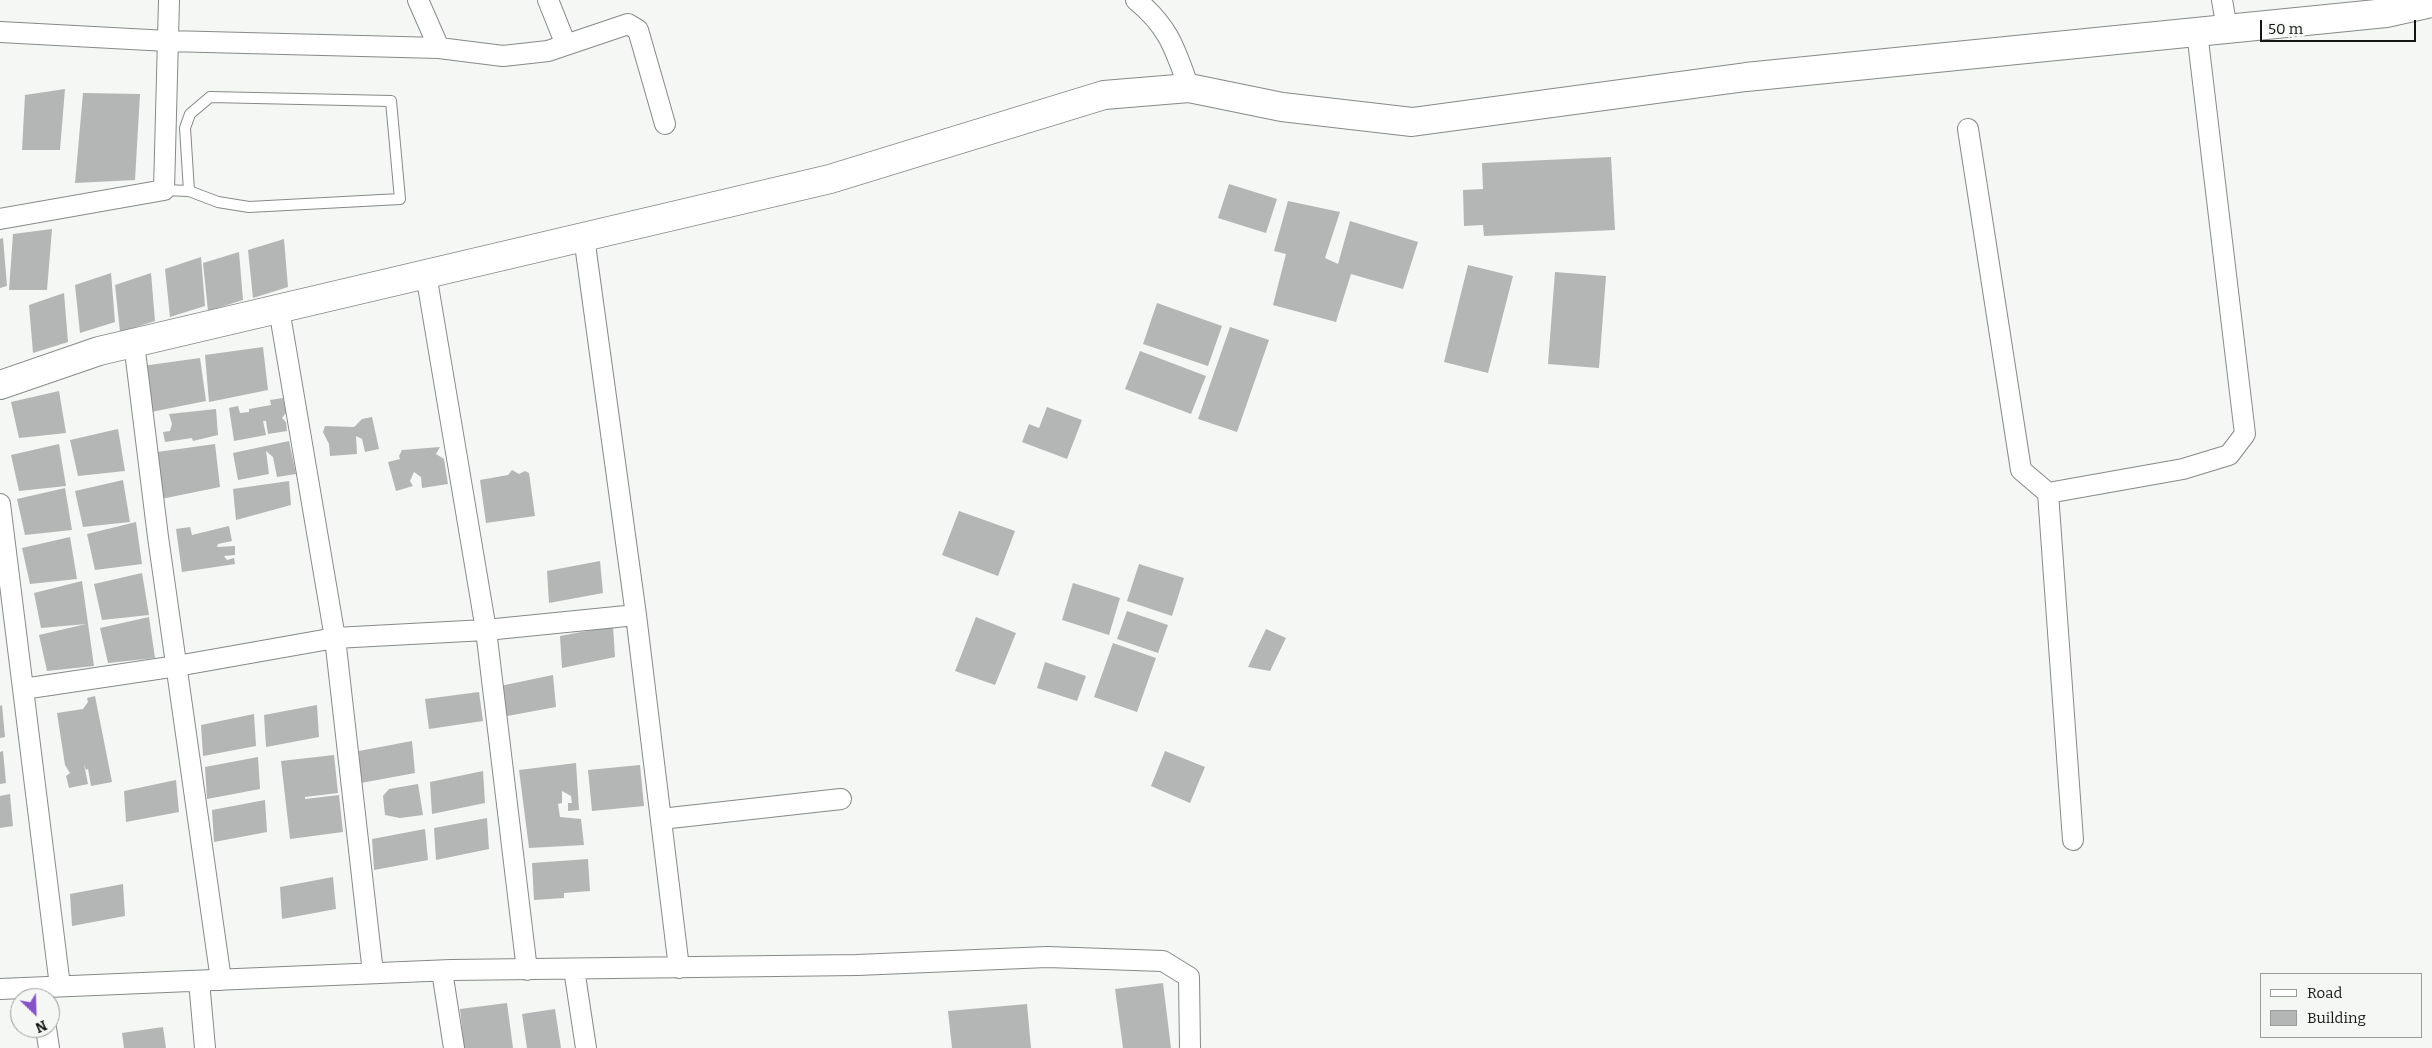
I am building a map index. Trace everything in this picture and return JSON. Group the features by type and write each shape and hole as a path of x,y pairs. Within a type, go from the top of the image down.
{"street":[{"path":"0,219 164,190 169,0"},
{"path":"418,0 439,48"},
{"path":"548,0 566,45"},
{"path":"1136,0 1155,16 1174,45 1189,88"},
{"path":"2222,0 2227,29"},
{"path":"0,384 99,351 830,179 1104,95 1189,88 1282,107 1412,122 1746,77 2386,13 2417,3"},
{"path":"0,32 168,42 439,48 503,56 548,51 628,24 638,30 665,124"},
{"path":"2048,493 2192,466 2229,455 2246,434 2197,32"},
{"path":"1968,129 2021,470 2048,493 2073,840"},
{"path":"584,237 636,615 679,968"},
{"path":"426,274 486,630 528,970"},
{"path":"278,309 335,638 372,973"},
{"path":"134,343 221,980"},
{"path":"0,504 60,986"},
{"path":"23,689 177,666 335,638 486,630 636,615"},
{"path":"661,819 841,800"},
{"path":"55,988 60,986 442,971 857,966 1047,957 1163,961 1189,977 1190,1048"},
{"path":"574,969 586,1048"},
{"path":"442,971 454,1048"},
{"path":"199,981 205,1048"}],"lane":[{"path":"164,190 189,191 218,202 250,207 400,199 392,101 210,97 190,114 185,128 189,191"}],"building":[{"path":"65,89 60,150 22,150 25,95"},
{"path":"83,93 140,94 135,180 75,183"},
{"path":"1611,157 1615,230 1484,236 1483,225 1464,226 1463,190 1483,189 1482,163"},
{"path":"1229,184 1277,199 1266,233 1218,218"},
{"path":"1288,201 1340,212 1325,258 1338,264 1350,221 1418,242 1403,289 1351,274 1336,322 1273,305 1286,254 1274,251"},
{"path":"52,229 47,290 9,290 13,234"},
{"path":"3,238 7,286 0,288 0,239"},
{"path":"284,239 288,287 253,298 248,250"},
{"path":"239,252 243,300 208,311 203,263"},
{"path":"201,257 205,306 170,317 165,269"},
{"path":"1468,265 1513,276 1488,373 1444,362"},
{"path":"1555,272 1606,276 1599,368 1548,364"},
{"path":"111,273 115,322 80,333 75,285"},
{"path":"151,273 155,321 120,332 115,285"},
{"path":"64,293 68,342 33,353 29,305"},
{"path":"1157,303 1222,326 1208,366 1143,344"},
{"path":"1230,327 1269,340 1237,432 1198,419"},
{"path":"263,347 268,390 209,402 205,355"},
{"path":"1140,351 1206,376 1191,414 1125,389"},
{"path":"200,358 206,401 146,413 142,366"},
{"path":"59,391 66,433 19,438 11,402"},
{"path":"283,398 286,413 282,418 286,422 287,431 268,434 266,421 263,421 266,435 234,441 229,408 238,406 240,413 249,412 249,409 271,405 270,400"},
{"path":"1047,407 1082,420 1067,459 1022,442 1029,424 1039,428"},
{"path":"216,409 218,435 193,441 192,438 165,442 163,432 170,431 172,424 169,414"},
{"path":"372,417 379,449 365,452 362,439 356,436 357,454 330,456 329,444 323,432 325,426 354,427 362,419"},
{"path":"118,429 125,471 78,476 70,440"},
{"path":"289,441 296,474 277,477 273,457 266,451 269,474 238,480 233,453"},
{"path":"59,444 66,486 19,491 11,455"},
{"path":"215,444 220,487 161,499 157,452"},
{"path":"440,447 436,454 444,459 448,484 422,488 421,477 414,472 410,481 413,486 396,491 388,462 400,459 399,456 402,450"},
{"path":"512,470 519,474 525,471 529,473 535,516 486,523 480,480 508,475"},
{"path":"123,480 130,522 83,527 75,491"},
{"path":"289,481 291,505 236,520 233,489"},
{"path":"65,488 72,530 25,535 17,499"},
{"path":"959,511 1015,531 998,576 942,555"},
{"path":"136,522 142,564 95,570 87,534"},
{"path":"229,526 232,541 218,544 217,547 235,546 235,555 224,556 227,560 234,558 235,564 182,572 176,529 190,527 192,535"},
{"path":"70,537 77,579 30,584 22,548"},
{"path":"600,561 603,593 549,603 547,571"},
{"path":"1139,564 1184,578 1172,616 1127,601"},
{"path":"142,573 149,615 102,620 94,584"},
{"path":"82,581 94,666 47,671 39,635 86,624 41,628 34,593"},
{"path":"1073,583 1120,598 1109,635 1062,620"},
{"path":"1127,611 1168,625 1158,653 1117,639"},
{"path":"149,617 155,658 108,663 100,628"},
{"path":"976,617 1016,633 995,685 955,671"},
{"path":"613,626 615,657 562,668 560,636"},
{"path":"1266,629 1286,638 1270,671 1248,667"},
{"path":"1113,643 1156,658 1137,712 1094,697"},
{"path":"1045,662 1086,676 1077,701 1037,688"},
{"path":"553,675 556,707 502,717 500,686"},
{"path":"479,692 483,721 429,729 425,699"},
{"path":"95,696 112,782 91,786 88,769 86,770 84,764 88,784 69,788 66,776 70,773 65,765 57,713 83,709 88,702 87,698"},
{"path":"2,705 5,737 0,738 0,706"},
{"path":"317,705 319,737 266,747 264,715"},
{"path":"254,714 256,746 203,756 201,725"},
{"path":"412,741 415,773 361,783 359,751"},
{"path":"3,751 6,783 0,784 0,752"},
{"path":"1165,751 1205,767 1190,803 1151,786"},
{"path":"334,755 338,793 305,797 305,799 339,795 343,832 290,839 281,761"},
{"path":"258,757 260,789 207,799 205,767"},
{"path":"576,763 579,810 568,811 568,803 572,803 571,796 562,791 562,803 558,804 560,817 581,819 584,845 529,848 519,770"},
{"path":"640,765 644,806 592,811 588,770"},
{"path":"483,771 485,803 432,814 430,782"},
{"path":"176,780 179,812 126,822 124,791"},
{"path":"418,784 423,815 400,818 385,815 383,796 389,789"},
{"path":"10,794 13,826 0,828 0,796"},
{"path":"265,800 267,832 214,842 212,810"},
{"path":"487,818 489,849 436,860 434,828"},
{"path":"425,829 428,860 374,870 372,839"},
{"path":"588,859 590,891 564,893 564,898 534,900 532,863"},
{"path":"333,877 336,909 282,919 280,887"},
{"path":"123,884 125,916 72,926 70,894"},
{"path":"1163,983 1171,1048 1123,1048 1115,989"},
{"path":"507,1003 513,1048 464,1048 460,1009"},
{"path":"1027,1004 1031,1048 952,1048 948,1011"},
{"path":"555,1009 561,1048 527,1048 522,1014"},
{"path":"163,1027 166,1048 124,1048 122,1033"}]}
